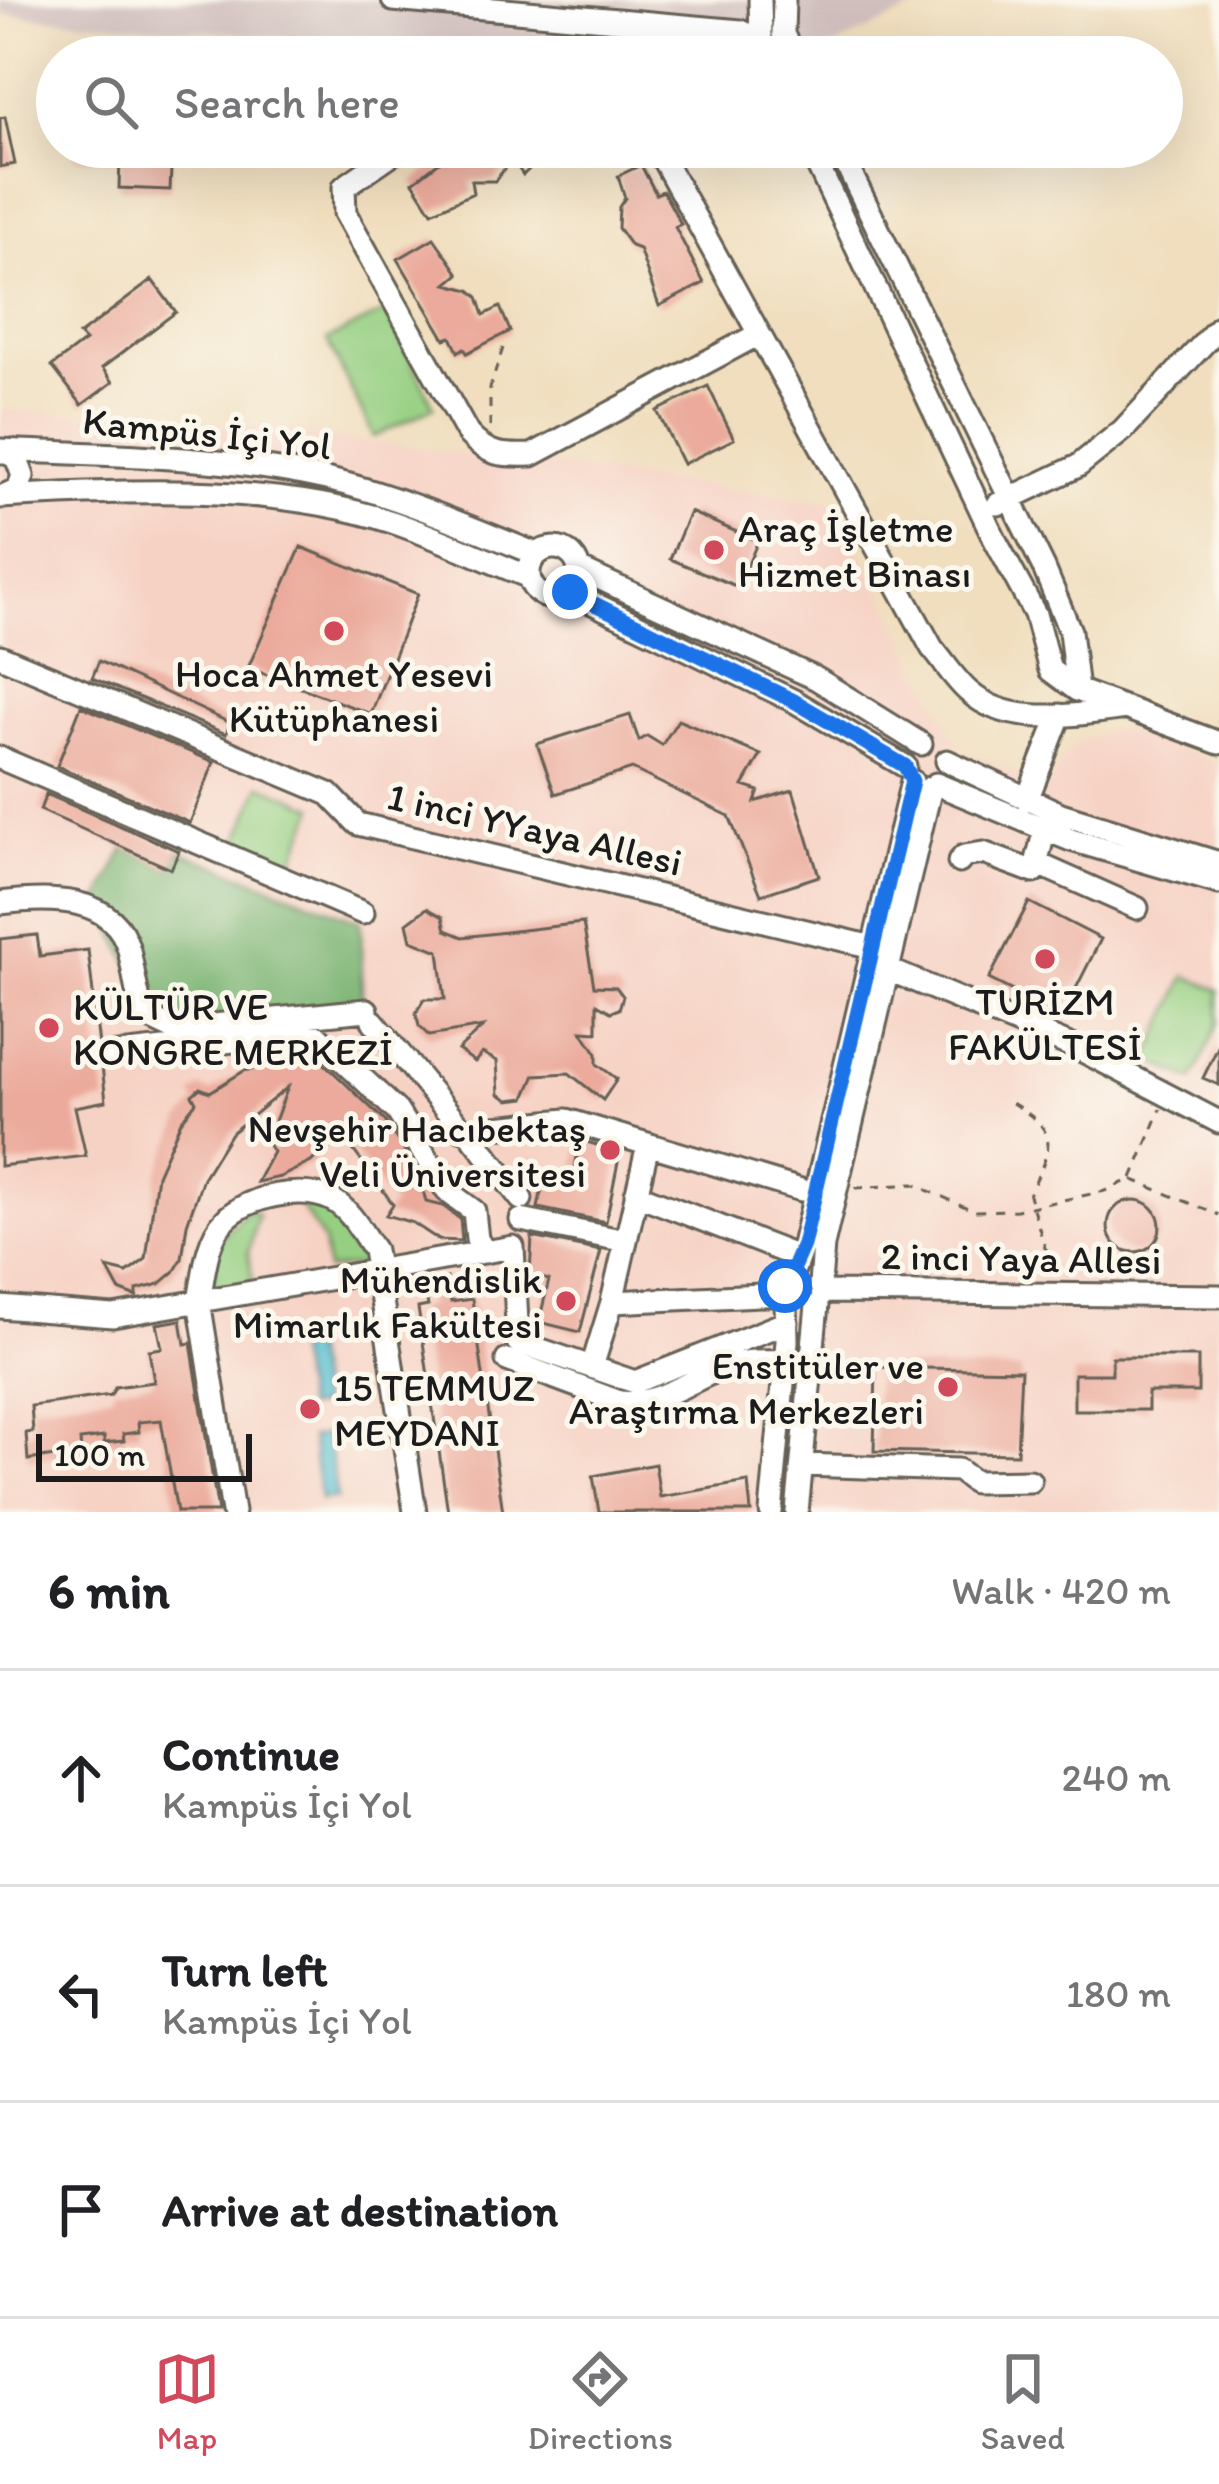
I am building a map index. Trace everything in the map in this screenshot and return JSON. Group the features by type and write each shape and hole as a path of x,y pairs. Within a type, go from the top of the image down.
{"street":[{"path":"393,0 741,31 747,36"},
{"path":"760,0 763,36"},
{"path":"784,0 784,36"},
{"path":"372,168 344,187 345,213 468,434 490,453 532,455 759,334"},
{"path":"668,168 932,648 970,693 1020,715 1126,708"},
{"path":"819,168 1035,614 1050,670 1077,690 1219,743"},
{"path":"848,168 1070,631 1077,690"},
{"path":"981,509 1078,466 1123,430 1219,327"},
{"path":"0,497 18,489 23,476 16,457 1,450"},
{"name":"Kampüs İçi Yol","path":"1,450 138,456 301,473 393,497 537,554"},
{"name":"Kampüs İçi Yol","path":"0,497 146,489 296,502 390,521 529,578"},
{"path":"570,592 579,578 570,553 544,549 537,554 529,578 545,596 570,592 794,701 921,779 1045,829 1219,883"},
{"path":"579,569 817,680 921,744 938,747 947,760 1027,800 1219,863"},
{"name":"1 inci YYaya Allesi","path":"0,656 329,794 358,824 873,947"},
{"path":"1027,800 1060,715"},
{"path":"771,1512 787,1299 828,1142 889,970 921,779 908,754 921,744"},
{"path":"0,758 363,913"},
{"path":"921,779 944,777 947,760"},
{"path":"796,1512 823,1245 836,1192 828,1142 841,1043 921,779"},
{"path":"959,862 975,853 1034,872 1045,829"},
{"path":"1036,862 1137,908"},
{"path":"0,903 86,903 118,925 143,1015 172,1029 370,1016 467,1130 522,1210 626,1240"},
{"path":"889,970 1078,1049 1219,1122"},
{"path":"111,1055 348,1027"},
{"path":"313,1032 397,1112 446,1191 474,1211 477,1239 485,1252"},
{"path":"467,1130 567,1120 801,1190"},
{"path":"592,1367 648,1144"},
{"path":"233,1512 199,1301 213,1239 226,1218 258,1199 293,1193 332,1200 374,1250 415,1512"},
{"path":"636,1194 798,1257"},
{"path":"522,1210 513,1247 518,1342 634,1382 787,1299 802,1274 820,1294"},
{"path":"0,1307 112,1316 513,1247"},
{"path":"612,1302 787,1299 804,1312 820,1294"},
{"name":"2 inci Yaya Allesi","path":"820,1294 1219,1296"},
{"path":"506,1360 620,1402 639,1403 730,1365 785,1361"},
{"path":"802,1465 958,1470 974,1482 1030,1481"}],"path":[{"path":"490,453 490,388 505,342"},
{"path":"836,1192 913,1184 975,1211 1031,1207 1105,1191 1131,1179 1167,1095"},
{"path":"1012,1103 1042,1122 1049,1133 1046,1155 1029,1195 1045,1248 1091,1295"},
{"path":"1131,1179 1219,1215"}],"shaded area":[{"path":"0,0 930,0 856,36 271,36 0,14"},
{"name":"Nevşehir Hacıbektaş Veli Üniversitesi","path":"0,409 252,426 837,503 961,750 1048,787 1065,754 1080,740 1127,728 1219,765 1219,1512 0,1512"}],"green space":[{"path":"387,311 434,407 374,437 327,340"},
{"path":"261,785 315,807 289,871 235,849"},
{"path":"125,848 171,869 179,851 361,921 362,1006 176,1026 154,1014 99,901"},
{"path":"1186,976 1219,990 1219,1022 1193,1080 1148,1060"},
{"path":"309,1199 333,1206 373,1263 327,1270 323,1241 301,1206"},
{"path":"248,1210 258,1214 248,1254 253,1282 210,1296 218,1241"}],"water":[{"path":"311,1342 321,1406 305,1408 295,1345"},
{"path":"327,1434 337,1498 320,1500 311,1437"}],"building":[{"path":"5,117 15,164 0,167 0,118"},
{"path":"120,168 171,168 170,190 119,188"},
{"path":"431,168 505,168 495,181 471,181 473,193 432,212 413,182"},
{"path":"643,168 656,194 663,191 681,224 675,227 704,283 659,306 639,249 618,228 619,207 625,198 618,176"},
{"path":"434,238 459,274 447,284 470,290 484,315 500,307 510,331 467,353 464,348 458,352 451,337 445,339 398,259"},
{"path":"152,280 176,312 102,368 113,382 82,405 52,366 85,341 79,335"},
{"path":"708,386 734,439 683,464 657,411"},
{"name":"Araç İşletme Hizmet Binası","path":"690,512 758,541 738,587 670,559"},
{"name":"Hoca Ahmet Yesevi Kütüphanesi","path":"301,547 418,594 371,714 248,668"},
{"path":"99,661 230,723 226,734 92,678"},
{"path":"81,706 214,762 190,823 57,766"},
{"path":"630,715 639,741 647,736 662,745 678,720 761,755 743,786 759,791 755,802 793,790 819,876 761,895 729,816 632,769 555,794 537,744"},
{"path":"46,794 179,851 171,869 40,810"},
{"name":"TURİZM FAKÜLTESİ","path":"1029,902 1101,939 1062,1016 989,979"},
{"path":"427,908 443,917 446,930 463,937 583,923 594,986 616,987 623,996 619,1009 611,1012 597,1004 597,1032 582,1031 597,1054 597,1064 617,1079 603,1100 569,1073 535,1075 525,1098 509,1100 499,1094 497,1061 482,1053 475,1062 458,1050 483,1027 429,1036 419,1026 416,1013 424,999 445,999 439,951 411,940 407,923"},
{"name":"KÜLTÜR VE KONGRE MERKEZİ","path":"37,935 40,956 88,950 99,1046 96,1058 102,1066 106,1101 75,1107 86,1156 0,1166 0,939"},
{"path":"1219,1045 1219,1085 1203,1078"},
{"path":"259,1053 313,1053 385,1121 419,1174 426,1202 443,1206 460,1219 462,1241 439,1240 413,1223 386,1215 393,1204 343,1136 329,1126 320,1153 311,1162 257,1182 273,1152 267,1142 288,1087 231,1133 203,1178 187,1224 182,1259 174,1272 160,1284 137,1290 137,1297 119,1290 107,1268 127,1273 146,1259 157,1175 181,1121 196,1102 192,1095 200,1088 210,1092 244,1071 274,1064"},
{"path":"580,1140 620,1152 606,1222 538,1208 545,1174 573,1179"},
{"path":"1134,1200 1153,1207 1160,1226 1153,1245 1134,1252 1115,1245 1108,1226 1115,1207"},
{"name":"Mühendislik Mimarlık Fakültesi","path":"532,1237 601,1251 580,1332 539,1322 549,1280 530,1275"},
{"path":"447,1278 451,1302 472,1299 503,1512 448,1512 418,1308 428,1306 424,1282"},
{"path":"181,1320 185,1344 191,1343 218,1512 177,1512 161,1420 138,1422 139,1432 123,1434 124,1441 80,1440 81,1452 28,1460 31,1406 111,1395 115,1387 154,1382 149,1350 162,1348 157,1324"},
{"path":"1112,1357 1198,1357 1198,1392 1148,1392 1148,1410 1074,1410 1074,1374 1112,1374"},
{"path":"876,1367 1021,1370 1017,1454 874,1451"},
{"path":"655,1464 660,1497 748,1482 751,1512 599,1512 593,1476"}],"place":[{"name":"Araç İşletme Hizmet Binası","path":"714,550"},
{"name":"Hoca Ahmet Yesevi Kütüphanesi","path":"334,631"},
{"name":"TURİZM FAKÜLTESİ","path":"1045,959"},
{"name":"KÜLTÜR VE KONGRE MERKEZİ","path":"49,1028"},
{"name":"Nevşehir Hacıbektaş Veli Üniversitesi","path":"610,1150"},
{"name":"Mühendislik Mimarlık Fakültesi","path":"566,1301"},
{"name":"Enstitüler ve Araştırma Merkezleri","path":"948,1387"},
{"name":"15 TEMMUZ MEYDANI","path":"310,1409"}],"route":[{"path":"570,592 794,701 905,766 912,781 803,1245 785,1286"}]}
